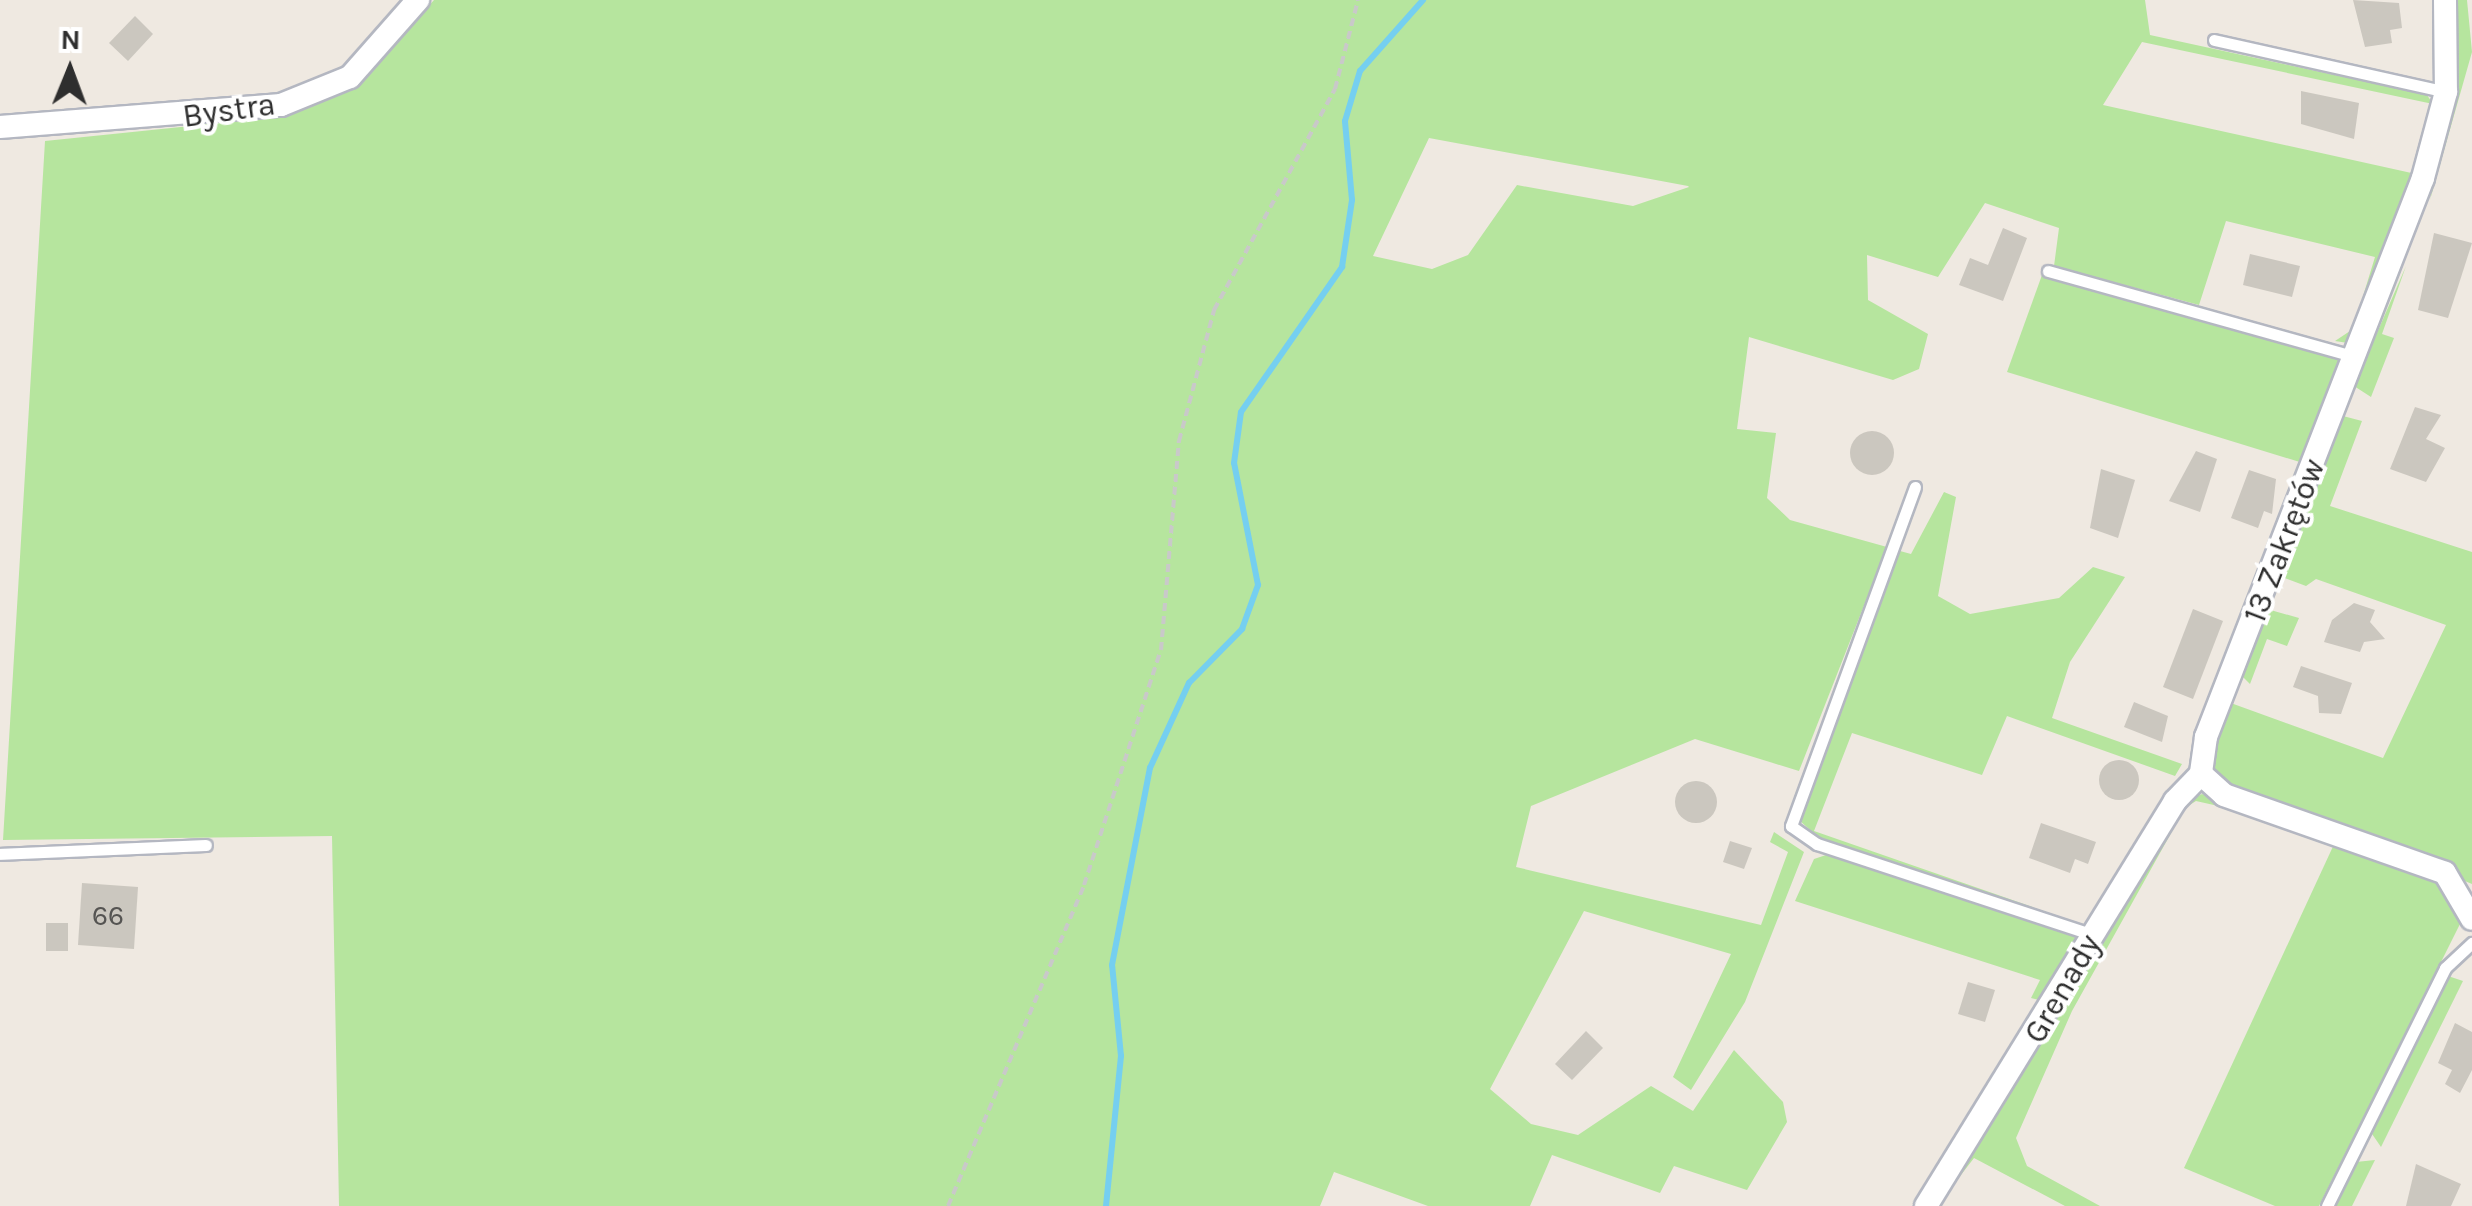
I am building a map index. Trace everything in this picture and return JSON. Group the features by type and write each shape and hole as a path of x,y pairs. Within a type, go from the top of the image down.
{"street":[{"name":"Bystra","path":"0,127 281,105 350,78 418,0"},
{"name":"13 Zakrętów","path":"2200,774 2206,736 2356,357 2446,92 2445,0"},
{"path":"2200,774 2224,795 2445,872 2472,919"},
{"name":"Grenady","path":"1926,1206 2094,935 2200,774"}],"lane":[{"path":"2214,40 2446,92"},
{"path":"2048,271 2356,357"},
{"path":"1915,487 1792,826 1817,844 2094,935"},
{"path":"0,854 206,846"},
{"path":"2327,1206 2445,968 2472,943"}],"path":[{"path":"948,1206 1084,885 1161,650 1179,440 1214,310 1335,89 1358,0"}],"green space":[{"path":"434,0 2145,0 2150,35 2427,95 2433,104 2142,42 2103,105 2416,174 2348,343 2335,341 2353,329 2375,257 2226,221 2199,305 2054,266 2059,228 1985,203 1938,277 1867,255 1868,300 1928,334 1919,369 1893,380 1749,337 1737,429 1776,433 1767,498 1790,520 1887,547 1799,771 1695,739 1531,806 1516,867 1761,925 1788,852 1770,842 1774,832 1804,852 1745,1002 1691,1090 1673,1077 1731,954 1584,911 1490,1089 1531,1124 1578,1135 1651,1086 1693,1111 1734,1050 1783,1102 1787,1122 1747,1190 1674,1166 1660,1193 1552,1155 1530,1206 1428,1206 1334,1172 1320,1206 339,1206 332,836 3,840 45,141 287,116 357,87","holes":["1429,138 1688,186 1633,206 1517,185 1468,255 1432,269 1373,256"]},
{"path":"2453,0 2467,0 2472,52 2430,200 2458,62"},
{"path":"2406,266 2382,334 2394,338 2371,397 2354,386"},
{"path":"2042,275 2342,358 2303,463 2007,372"},
{"path":"2343,416 2362,421 2330,506 2472,552 2472,884 2213,776 2210,744 2228,702 2383,758 2446,625 2316,579 2306,586 2282,577"},
{"path":"1944,492 1956,497 1938,596 1970,614 2059,598 2093,567 2125,577 2070,662 2052,718 2182,764 2175,776 2007,716 1982,775 1852,733 1814,831 2084,925 1820,839 1799,820 1900,551 1911,554"},
{"path":"2267,609 2299,618 2287,646 2267,639 2250,684 2240,674"},
{"path":"2202,794 2245,812 2196,801 2185,808 2072,1011 2016,1138 2027,1166 2100,1206 2065,1206 1974,1158 1937,1206 2179,805"},
{"path":"2336,840 2445,885 2461,922 2319,1206 2275,1206 2184,1168"},
{"path":"1829,854 2072,933 2077,940 2047,1002 2031,998 2040,980 1795,901 1814,859"},
{"path":"2448,976 2463,981 2381,1147 2370,1131"},
{"path":"2375,1160 2352,1206 2334,1206 2356,1162"}],"building":[{"path":"2353,0 2399,3 2402,28 2390,30 2392,43 2365,47"},
{"path":"135,16 153,34 128,61 109,43"},
{"path":"2301,91 2359,103 2354,139 2301,124"},
{"path":"2003,228 2027,238 2003,301 1959,285 1970,258 1988,265"},
{"path":"2434,233 2472,243 2448,318 2418,310"},
{"path":"2250,254 2300,266 2292,297 2243,285"},
{"path":"2415,407 2441,415 2426,439 2445,448 2426,482 2390,469"},
{"path":"1872,431 1888,437 1894,453 1888,469 1872,475 1856,469 1850,453 1856,437"},
{"path":"2196,451 2217,459 2200,512 2169,501"},
{"path":"2101,469 2135,480 2118,538 2090,528"},
{"path":"2249,470 2276,479 2272,514 2264,511 2258,528 2231,518"},
{"path":"2354,603 2375,610 2370,622 2385,639 2364,642 2360,652 2324,642 2332,620"},
{"path":"2193,609 2223,621 2193,699 2163,687"},
{"path":"2301,666 2352,683 2341,714 2319,713 2318,696 2293,687"},
{"path":"2134,702 2168,716 2162,742 2124,727"},
{"path":"2119,760 2133,766 2139,780 2133,794 2119,800 2105,794 2099,780 2105,766"},
{"path":"1696,781 1711,787 1717,802 1711,817 1696,823 1681,817 1675,802 1681,787"},
{"path":"2041,823 2096,842 2088,864 2075,859 2070,873 2029,858"},
{"path":"1730,841 1752,848 1744,869 1723,862"},
{"path":"82,883 138,887 134,949 78,945"},
{"path":"46,923 68,923 68,951 46,951"},
{"path":"1968,982 1995,990 1985,1022 1958,1014"},
{"path":"2455,1023 2472,1032 2472,1070 2460,1093 2445,1084 2452,1070 2438,1063"},
{"path":"1586,1031 1603,1048 1572,1080 1555,1064"},
{"path":"2416,1164 2461,1184 2451,1206 2406,1206"}],"waterway":[{"path":"1106,1206 1121,1056 1112,965 1150,768 1189,683 1242,629 1258,585 1234,463 1241,412 1342,267 1352,200 1345,121 1360,71 1423,0"}]}
